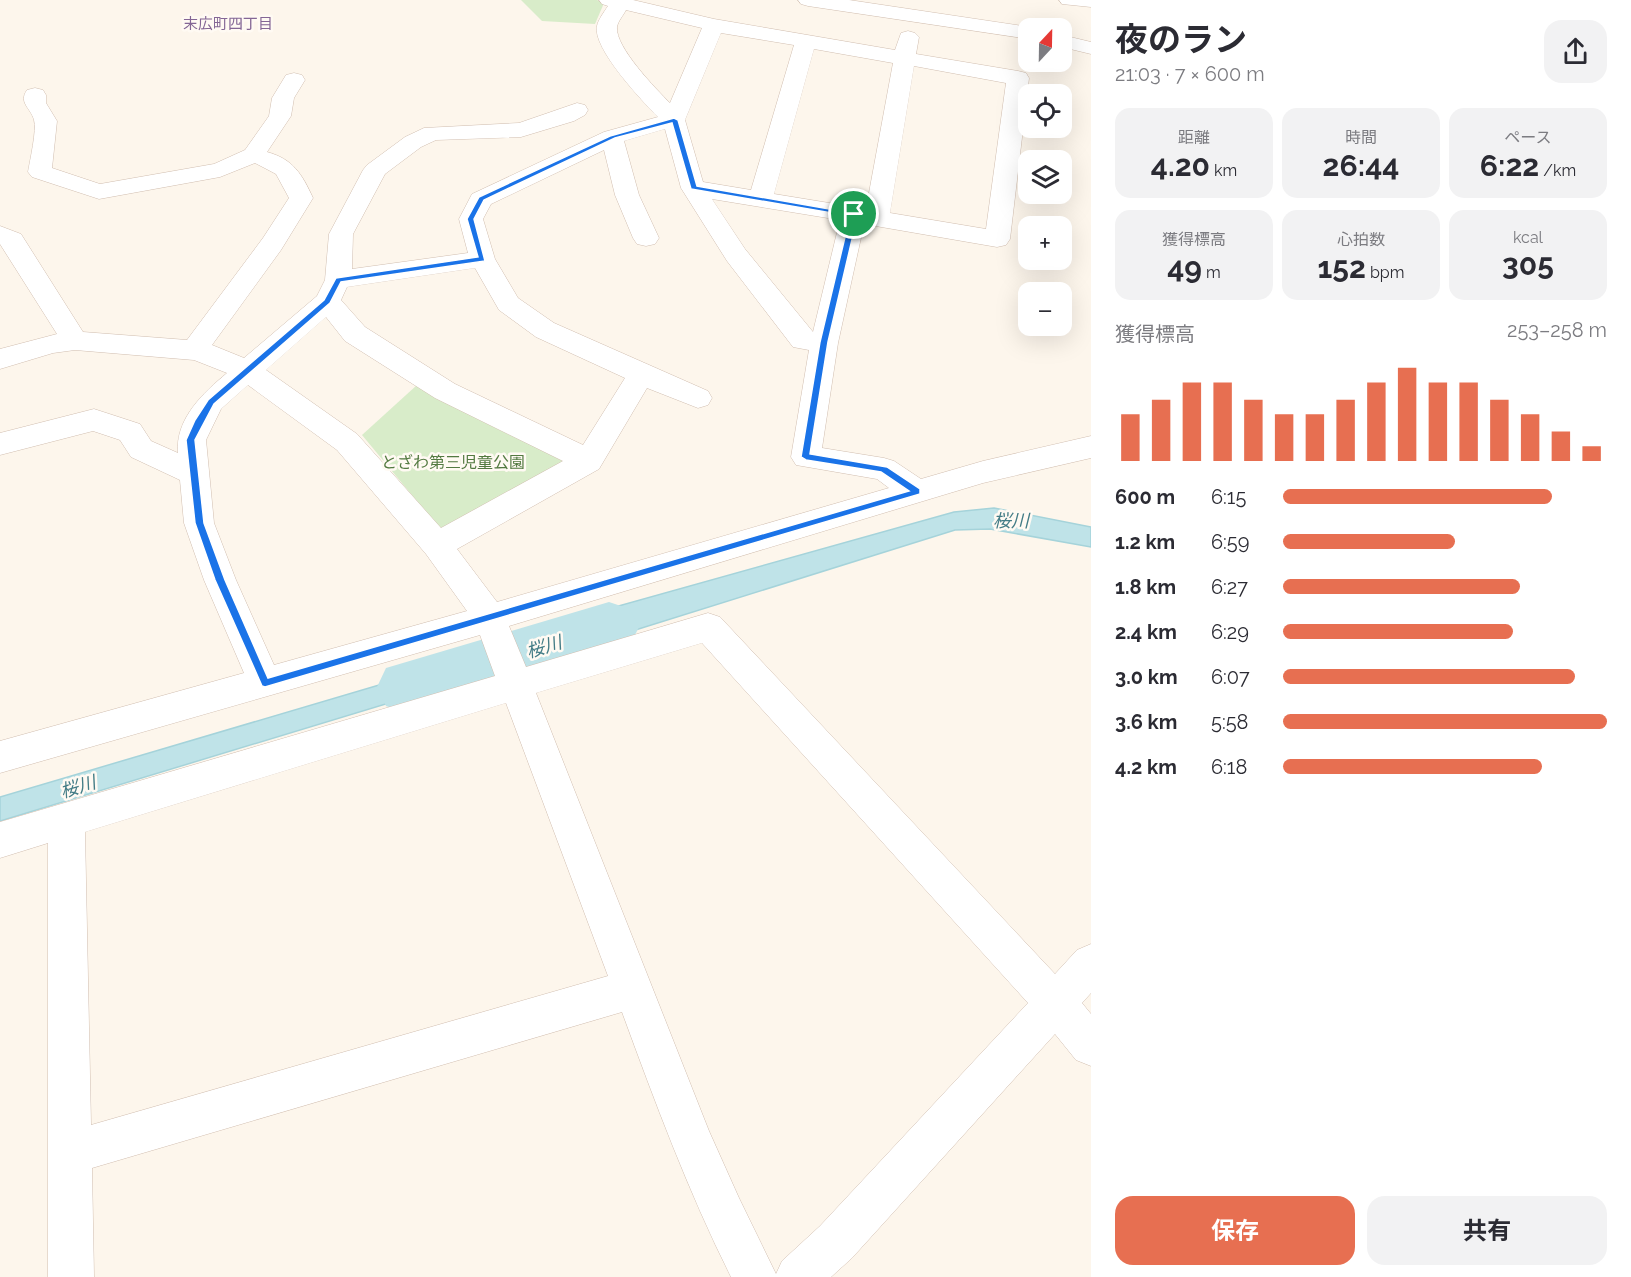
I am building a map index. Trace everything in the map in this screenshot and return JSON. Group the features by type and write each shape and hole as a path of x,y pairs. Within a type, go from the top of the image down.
{"street":[{"path":"808,0 913,8 1018,31"},
{"path":"1069,0 1091,1"},
{"path":"693,188 997,239 1018,78 714,25 614,2 607,25 607,35 634,80 674,120 693,188 736,255 803,339 824,342"},
{"path":"913,8 905,59 866,216 824,342 806,457 884,470 917,492"},
{"path":"674,120 714,25"},
{"path":"761,199 806,40"},
{"path":"1072,43 1091,48"},
{"path":"35,95 35,103 46,121 40,172 99,192 220,170 253,155 280,116 283,98 294,80"},
{"path":"577,110 566,116 521,130 432,133 413,142 375,170 341,234 333,291 355,334 445,392 589,461"},
{"path":"674,120 612,137 482,199 471,219 482,259 508,304 545,330 698,398"},
{"path":"612,137 627,195 646,238"},
{"path":"194,350 273,244 301,198 289,171 269,159 253,155"},
{"path":"0,234 12,240 75,341"},
{"path":"265,683 220,580 203,532 192,473 191,440 199,420 211,402 249,371 333,291 482,259"},
{"path":"0,359 53,344 75,341 194,350 212,354 249,371 347,442 437,545 493,625 691,1140 723,1214 755,1277"},
{"path":"437,545 589,461 641,374"},
{"path":"0,444 94,420 130,432 141,449 192,473"},
{"path":"0,757 265,683 493,625 917,492 1035,458 1091,447"},
{"path":"0,840 514,677 708,627 1055,1003 1091,1045"},
{"path":"66,820 70,1277"},
{"path":"798,1277 836,1242 1091,964"},
{"path":"68,1154 632,989"}],"green space":[{"path":"521,0 597,0 604,3 595,24 542,21"},
{"name":"とざわ第三児童公園","path":"417,385 572,462 440,529 362,435"}],"water":[{"path":"994,508 1091,527 1091,547 990,529 955,530 533,662 522,633 954,512"},
{"path":"484,654 491,672 0,821 0,797"}],"waterway":[{"name":"桜川","path":"408,687 609,627"}],"district":[{"name":"末広町四丁目","path":"228,24"}],"route":[{"path":"674,120 693,188 854,214 824,342 806,457 884,470 917,492 265,683 220,580 200,523 192,473 191,440 199,420 211,402 327,301 338,280 482,259 471,219 482,199 612,137 674,120"}]}
